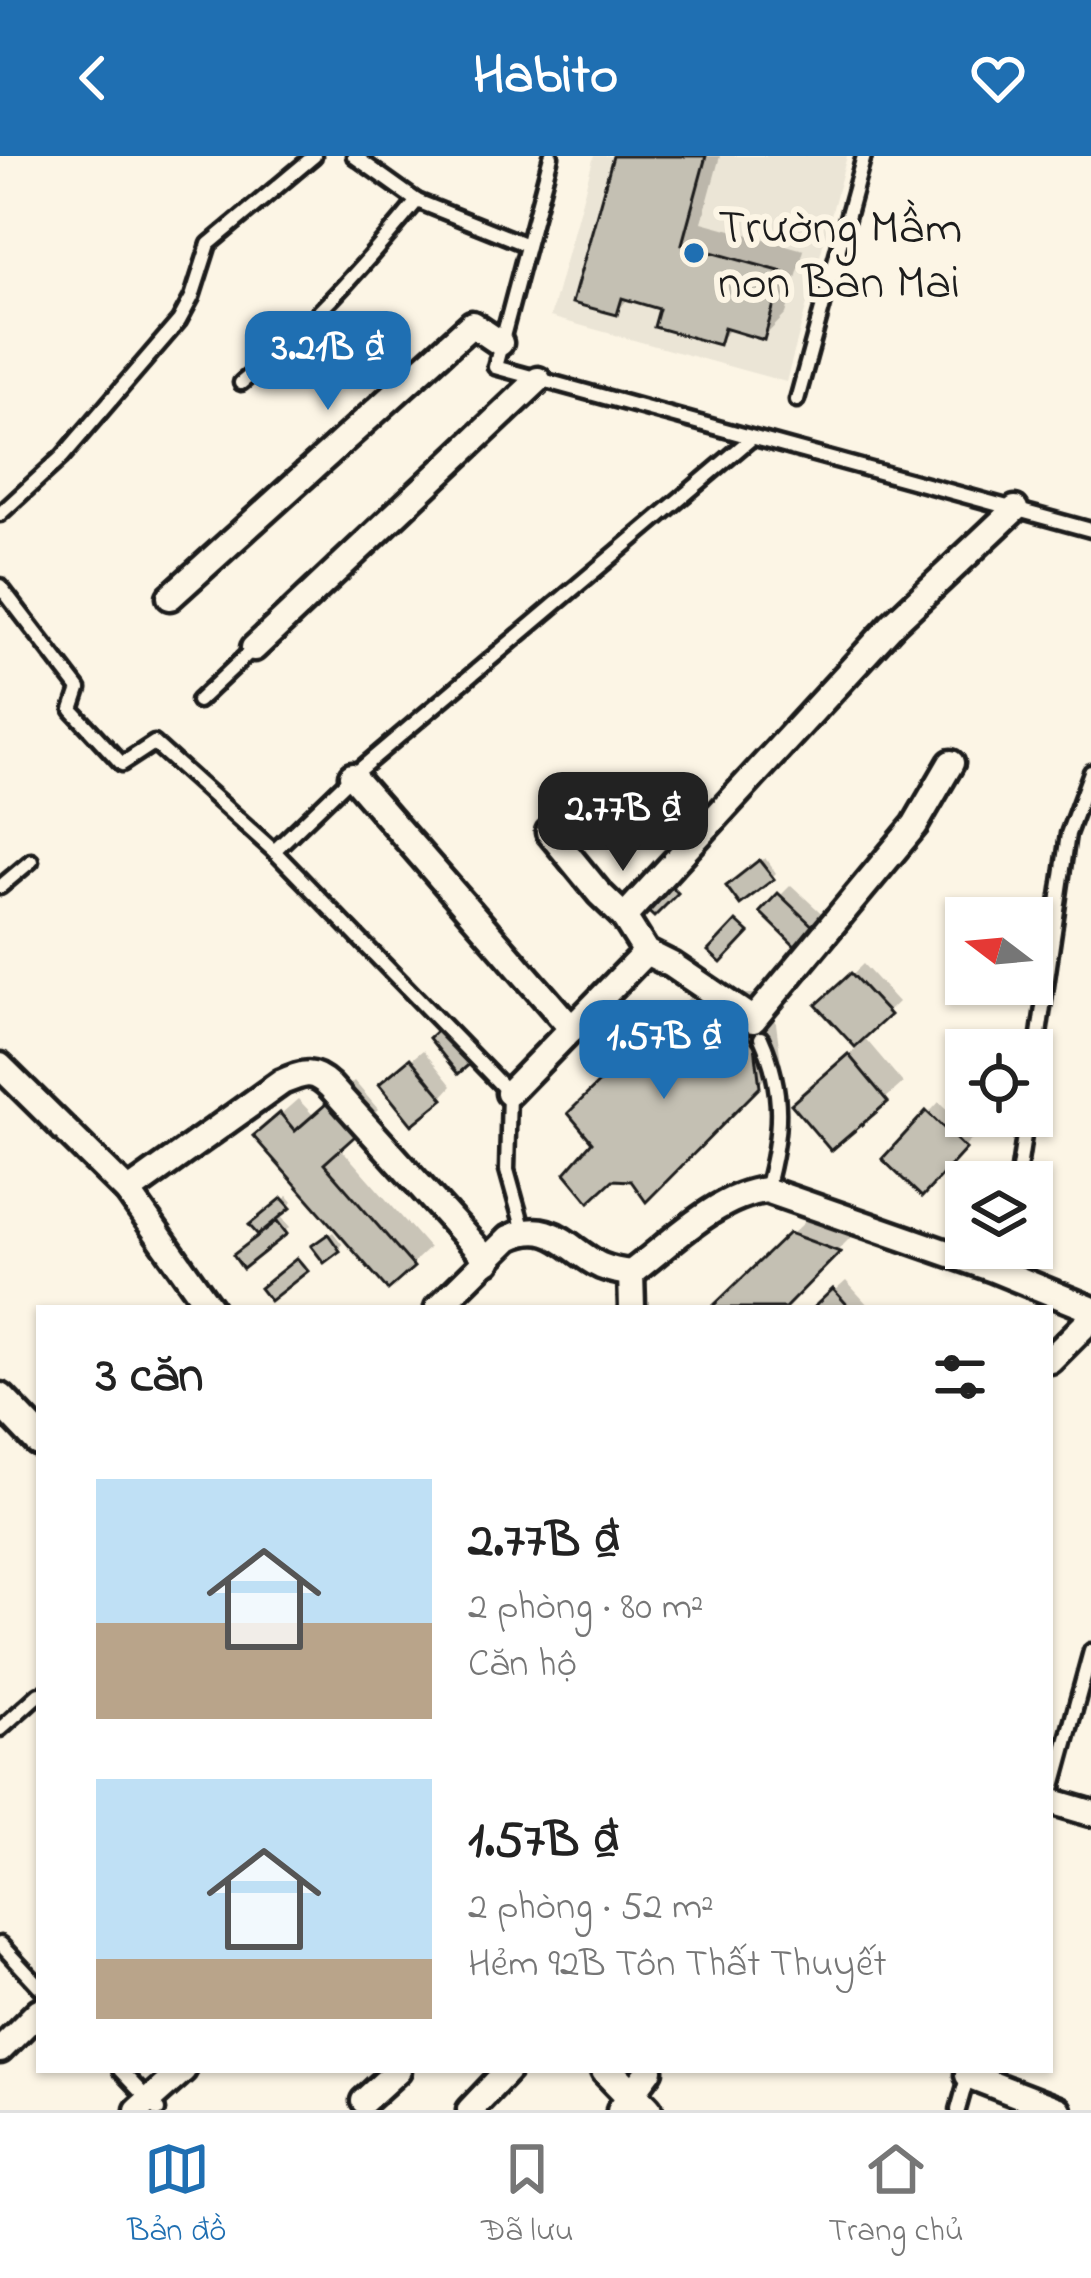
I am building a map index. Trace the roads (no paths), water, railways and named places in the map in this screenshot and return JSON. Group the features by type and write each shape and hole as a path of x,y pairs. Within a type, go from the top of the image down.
{"street":[{"path":"170,597 472,324 497,355"},
{"path":"254,648 538,380"},
{"path":"624,916 893,624 1015,508"},
{"path":"549,832 624,916 646,952 753,1020 915,825 951,764"},
{"path":"352,776 572,1028"},
{"path":"509,1093 646,952"},
{"path":"0,1066 128,1192 208,1305"},
{"path":"128,1192 282,1082 312,1074 330,1086 488,1261"},
{"path":"632,1274 728,1200 766,1190 945,1243"},
{"path":"441,1305 509,1238 524,1231 559,1236 598,1264 632,1274"},
{"path":"1017,1269 1091,1309"},
{"path":"632,1274 632,1305"},
{"path":"1053,1357 1091,1319"},
{"path":"0,1399 36,1437"},
{"path":"1053,1802 1091,1813"},
{"path":"0,2050 36,2014"},
{"path":"148,2107 180,2073"},
{"path":"470,2110 505,2073"},
{"path":"609,2073 632,2105 648,2073"},
{"path":"969,2073 1058,2110"},
{"path":"364,2101 385,2074"}],"lane":[{"path":"0,514 62,457 179,321 209,244 314,156"},
{"path":"354,156 417,201 526,245"},
{"path":"551,156 497,355 538,380 1091,530"},
{"path":"797,400 864,156"},
{"path":"241,383 352,280 417,201"},
{"path":"274,851 352,776 752,438"},
{"path":"0,586 80,689 72,710 122,764 154,743 274,851 509,1093 507,1170 524,1231"},
{"path":"198,701 254,648"},
{"path":"1040,1029 1068,834 1091,772"},
{"path":"0,887 31,861"},
{"path":"761,1038 775,1069 779,1115 766,1190"},
{"path":"1053,1790 1091,1651"},
{"path":"0,1729 36,1697"},
{"path":"0,1944 36,1983"},
{"path":"122,2073 148,2107"},
{"path":"958,2110 969,2073"}],"place":[{"name":"Trường Mầm non Ban Mai","path":"694,253"}]}
